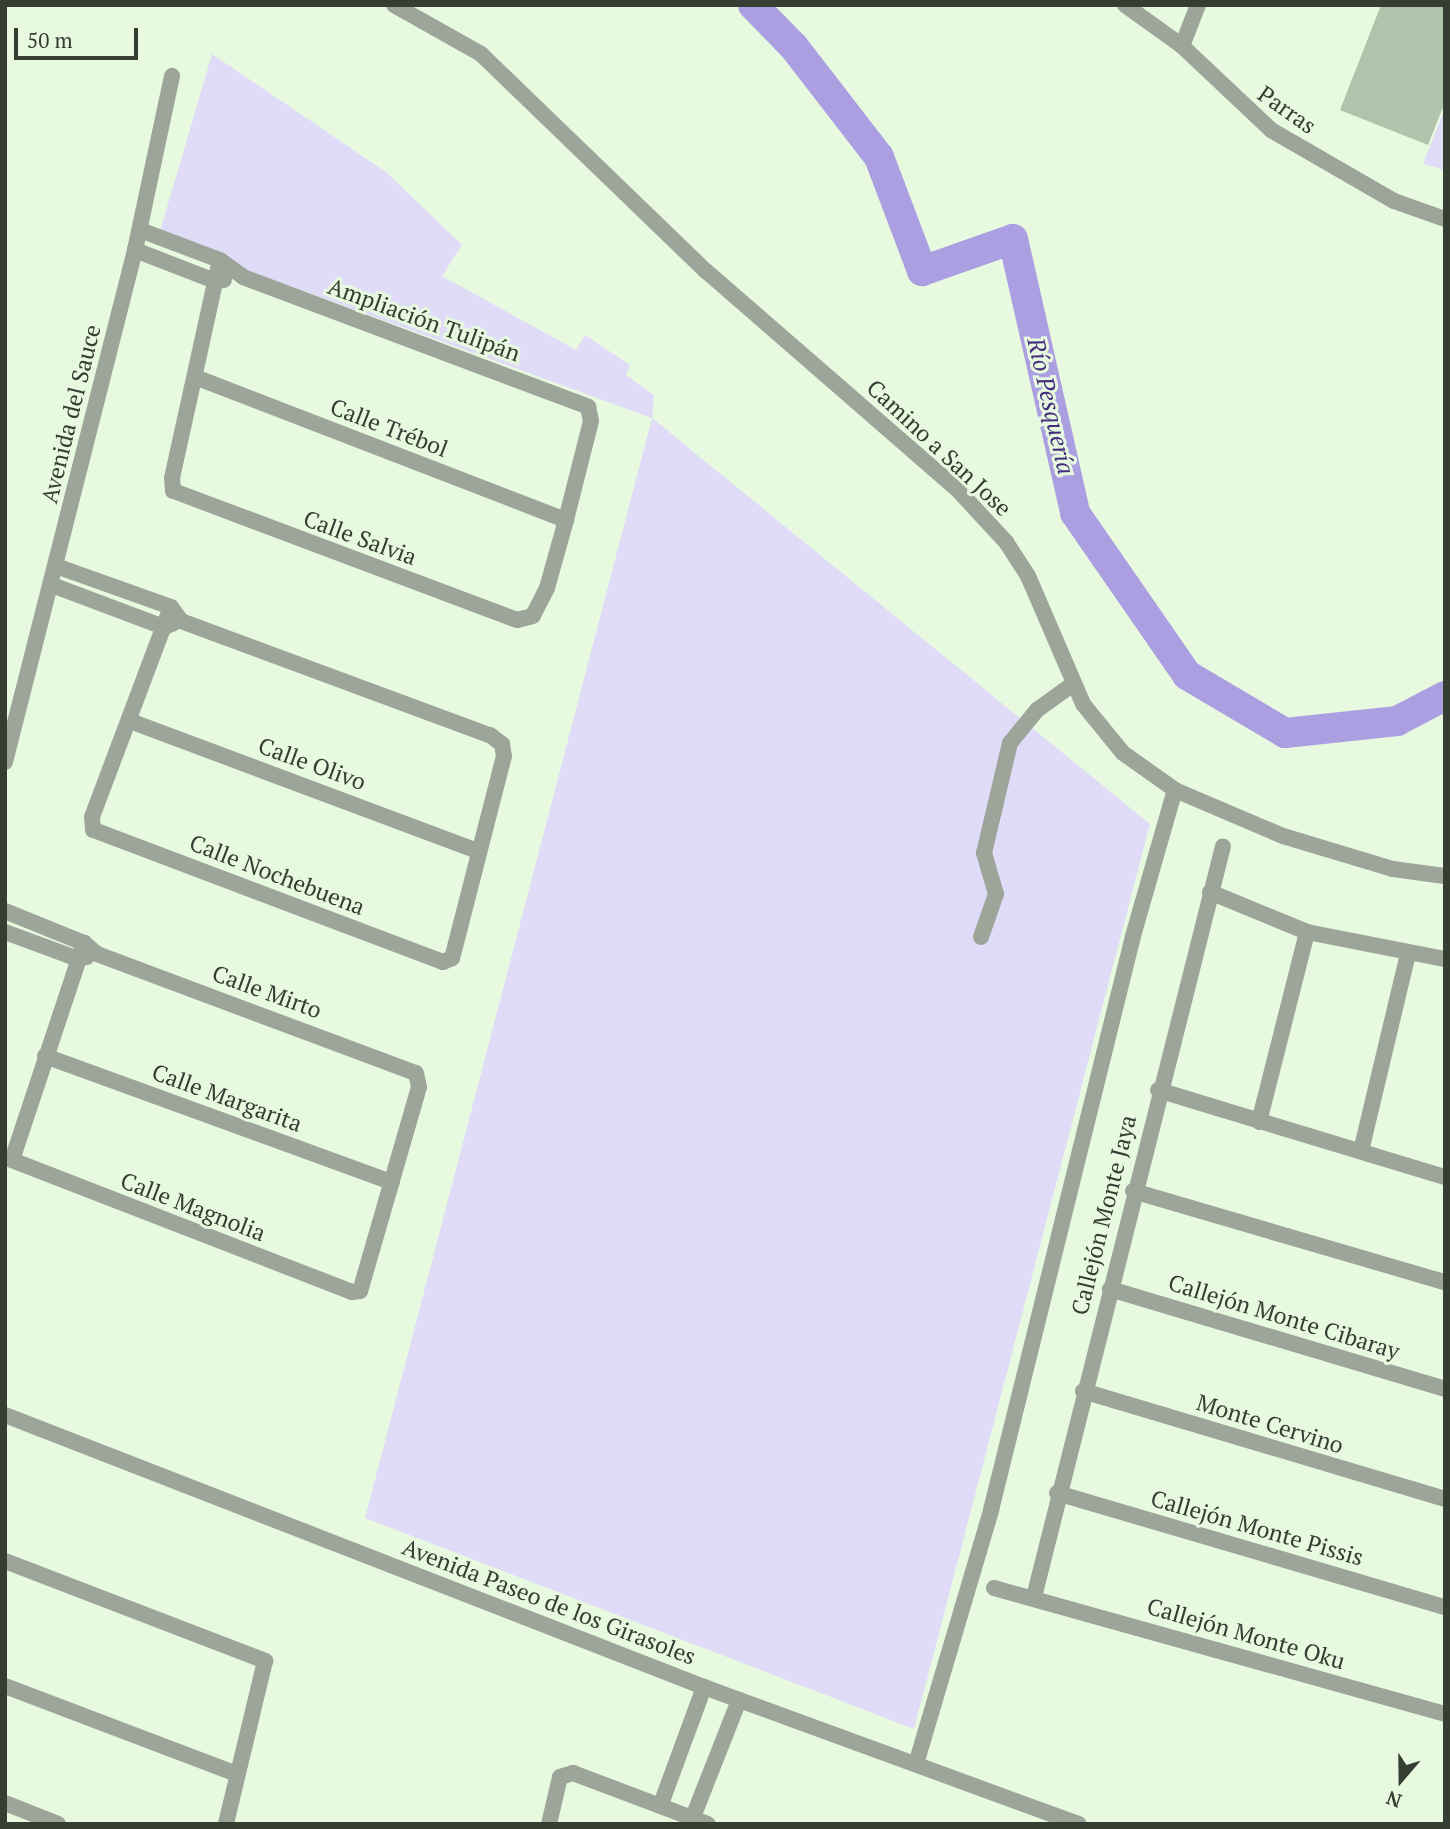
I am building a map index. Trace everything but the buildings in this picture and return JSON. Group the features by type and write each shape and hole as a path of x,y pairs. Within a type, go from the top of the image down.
{"street":[{"name":"Camino a San Jose","path":"394,5 481,54 706,271 956,488 1006,542 1028,576 1073,684 1097,726 1123,752 1175,790 1283,836 1393,869 1445,876"},
{"name":"Parras","path":"1125,5 1182,46 1270,130 1394,201 1445,219"},
{"path":"1182,46 1198,5"},
{"name":"Avenida del Sauce","path":"5,762 135,250 172,76"},
{"name":"Ampliación Tulipán","path":"139,230 220,260 243,277 588,407 591,421 566,520"},
{"name":"Ampliación Tulipán","path":"135,250 215,281 243,277"},
{"path":"195,377 220,260"},
{"name":"Calle Salvia","path":"195,377 172,478 173,491 517,620 533,615 547,588 566,520"},
{"name":"Calle Trébol","path":"195,377 566,520"},
{"path":"56,566 170,607 181,621 477,730 502,744 504,756 478,851"},
{"path":"52,585 164,626 181,621"},
{"path":"130,721 170,607"},
{"path":"981,937 996,894 984,853 1010,743 1037,710 1073,684"},
{"name":"Calle Nochebuena","path":"130,721 91,826 98,832 449,961 478,851"},
{"name":"Calle Olivo","path":"130,721 478,851"},
{"path":"916,1764 991,1510 1130,949 1175,790"},
{"name":"Callejón Monte Jaya","path":"1034,1597 1057,1493 1158,1090 1223,846"},
{"path":"1210,892 1307,932 1445,959"},
{"name":"Calle Mirto","path":"5,911 84,943 97,954 412,1068 419,1077 392,1182"},
{"path":"5,932 78,959 97,954"},
{"path":"1259,1122 1307,932"},
{"path":"45,1056 84,943"},
{"path":"1361,1151 1408,953"},
{"name":"Calle Magnolia","path":"45,1056 12,1160 340,1287 360,1291 392,1182"},
{"name":"Calle Margarita","path":"45,1056 392,1182"},
{"path":"1158,1090 1445,1177"},
{"path":"1133,1191 1445,1282"},
{"name":"Callejón Monte Cibaray","path":"1110,1289 1445,1389"},
{"name":"Monte Cervino","path":"1083,1391 1445,1499"},
{"name":"Avenida Paseo de los Girasoles","path":"5,1415 704,1687 1079,1824"},
{"name":"Callejón Monte Pissis","path":"1057,1493 1445,1607"},
{"path":"5,1561 265,1661 226,1824"},
{"name":"Callejón Monte Oku","path":"994,1588 1445,1714"},
{"path":"5,1686 237,1774"},
{"path":"661,1804 704,1687"},
{"path":"549,1824 560,1777 566,1774 661,1804 700,1821 739,1700"},
{"path":"5,1803 58,1824"}],"shaded area":[{"path":"212,54 386,172 462,245 442,276 576,350 585,335 630,365 626,375 654,395 652,418 158,238"},
{"path":"1445,108 1445,170 1423,164"},
{"path":"652,418 1150,824 914,1729 365,1518"}],"waterway":[{"name":"Río Pesquería","path":"753,5 794,47 879,157 922,271 1013,239 1075,513 1187,675 1285,733 1397,721 1445,696"}]}
